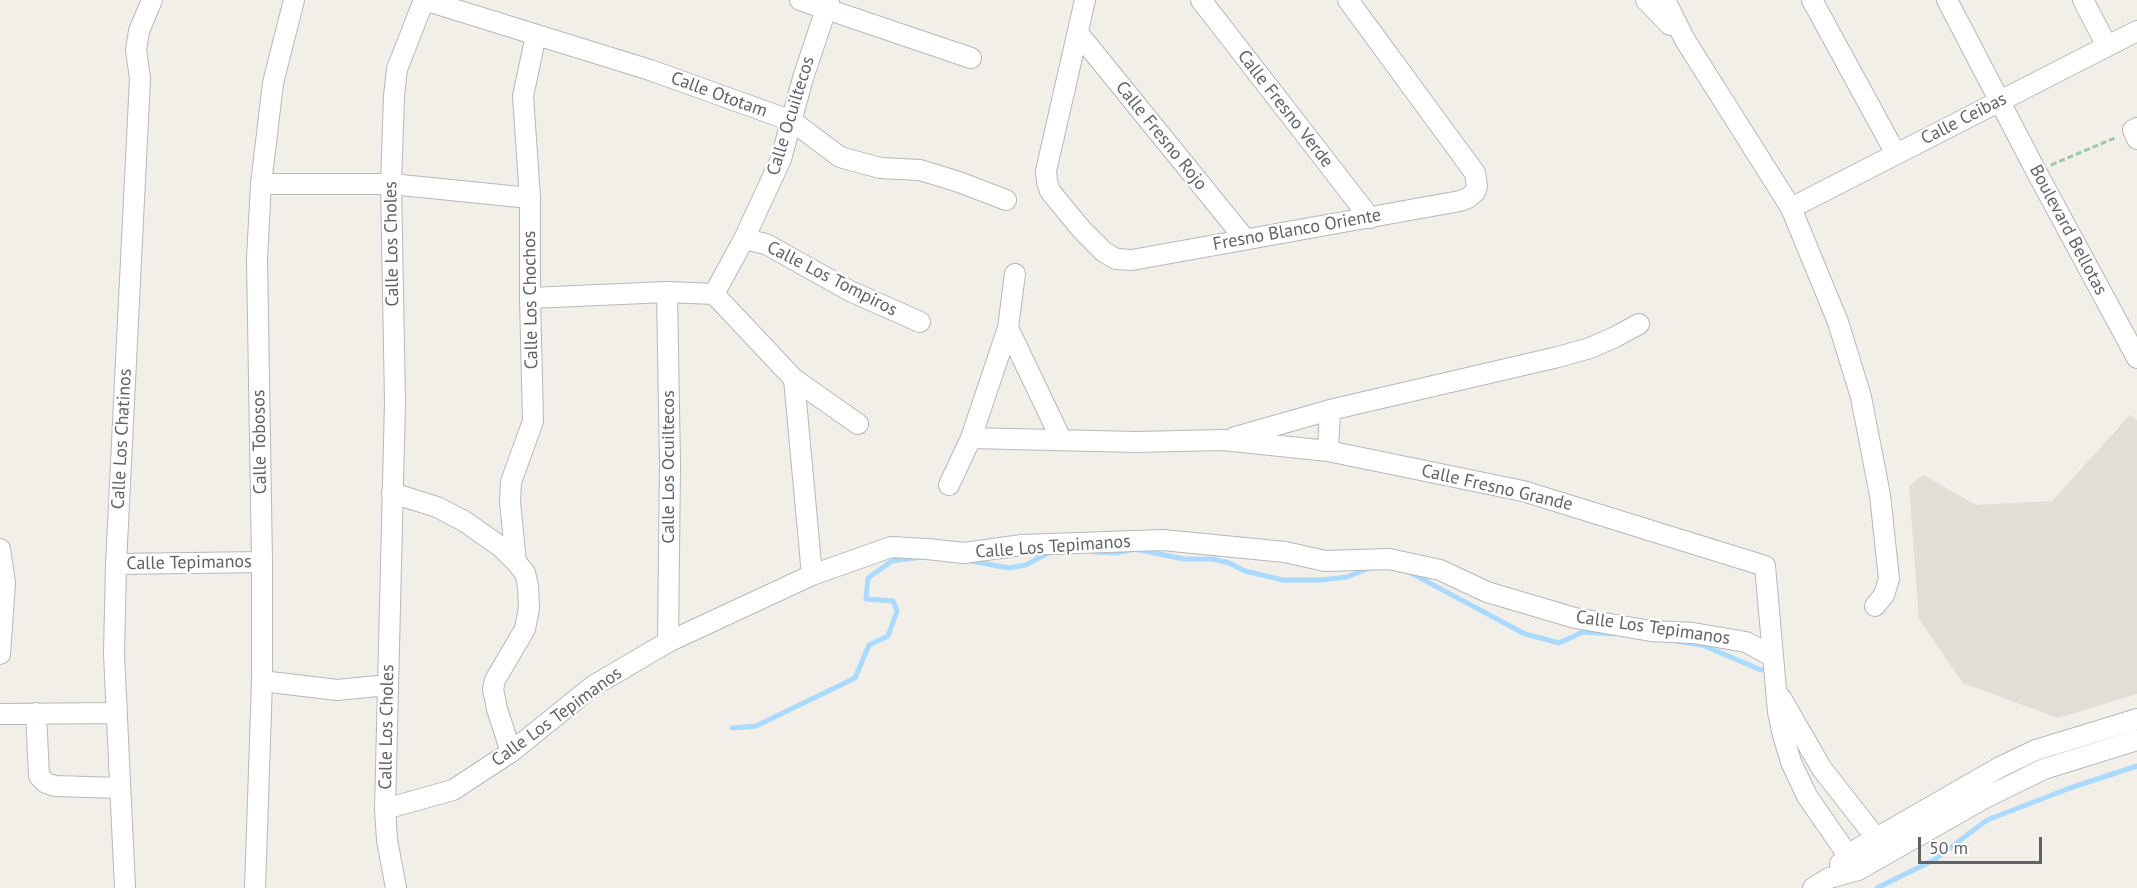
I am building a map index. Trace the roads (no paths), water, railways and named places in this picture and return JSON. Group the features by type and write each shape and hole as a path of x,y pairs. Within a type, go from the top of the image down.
{"street":[{"name":"Calle Los Chatinos","path":"127,886 116,713 114,654 116,564 140,88 136,50 139,31 152,0"},
{"name":"Calle Tobosos","path":"255,888 262,681 257,258 261,184 273,83 294,0"},
{"name":"Calle Ototam","path":"424,0 650,70 792,121 840,157 880,168 920,170 1006,200"},
{"name":"Calle Los Choles","path":"396,888 387,840 385,809 395,402 391,184 394,96 398,69 424,0"},
{"path":"800,0 827,5 971,58"},
{"path":"1077,33 1085,0"},
{"name":"Calle Fresno Verde","path":"1201,0 1370,218"},
{"name":"Fresno Blanco Oriente","path":"1077,33 1046,171 1047,182 1050,190 1081,229 1104,252 1116,259 1132,260 1460,201 1475,192 1476,179 1470,166 1348,0"},
{"path":"1646,0 1685,40"},
{"path":"1665,0 1685,40 1791,208 1838,322 1861,397 1880,495 1889,579 1884,595 1875,606"},
{"path":"1812,0 1896,154"},
{"name":"Boulevard Bellotas","path":"1947,0 2137,358"},
{"path":"2083,0 2107,46"},
{"name":"Calle Ocuiltecos","path":"714,294 744,239 781,159 803,78 827,5"},
{"name":"Calle Ceibas","path":"1791,208 2137,31"},
{"name":"Calle Fresno Rojo","path":"1077,33 1245,239"},
{"name":"Calle Los Chochos","path":"516,562 510,502 511,482 533,421 530,198 523,96 536,35"},
{"path":"261,184 391,184 530,198"},
{"name":"Calle Los Tompiros","path":"744,239 766,244 850,291 920,322"},
{"path":"950,485 971,438 1008,328 1015,274"},
{"path":"530,298 667,292 714,294 794,379 858,424"},
{"name":"Calle Los Ocuiltecos","path":"667,292 670,464 668,642"},
{"name":"Calle Fresno Grande","path":"1223,440 1330,410 1558,357 1607,341 1639,324"},
{"path":"1008,328 1061,439"},
{"path":"794,379 812,575"},
{"path":"1328,451 1330,410"},
{"name":"Calle Fresno Grande","path":"971,438 1136,442 1223,440 1328,451 1523,491 1765,566 1773,657"},
{"path":"392,493 437,507 464,521 501,547 525,573 529,608 525,629 495,680 493,689 497,709 512,752"},
{"name":"Calle Los Tepimanos","path":"385,809 453,790 512,752 593,686 668,642 812,575 891,547 964,553 1022,545 1163,540 1285,552 1325,561 1389,559 1440,570 1487,592 1575,618 1651,631 1693,633 1746,642 1773,657"},
{"path":"0,549 5,583 0,654"},
{"name":"Calle Tepimanos","path":"116,564 262,562"},
{"path":"1773,657 1782,735 1791,762 1807,796 1852,863"},
{"path":"262,681 337,690 388,685"},
{"path":"1776,690 1822,769 1882,845"},
{"path":"36,713 39,776 46,783 55,786 120,788"},
{"path":"0,714 116,713"},
{"path":"1821,883 1882,845 2044,768 2137,719"},
{"path":"2080,747 2137,740"}],"waterway":[{"path":"1094,552 1116,553 1134,549 1184,559 1213,559 1229,563 1245,571 1283,580 1347,577 1372,567"},
{"path":"971,561 1009,568 1026,565 1050,552"},
{"path":"732,728 756,726 855,678 869,645 888,636 897,611 893,601 866,599 868,578 892,561 923,557"},
{"path":"1409,572 1525,634 1559,643 1583,632 1615,634"},
{"path":"1675,641 1702,645 1761,670"},
{"path":"1877,888 1934,860 1987,820 2070,788 2137,766"}]}
